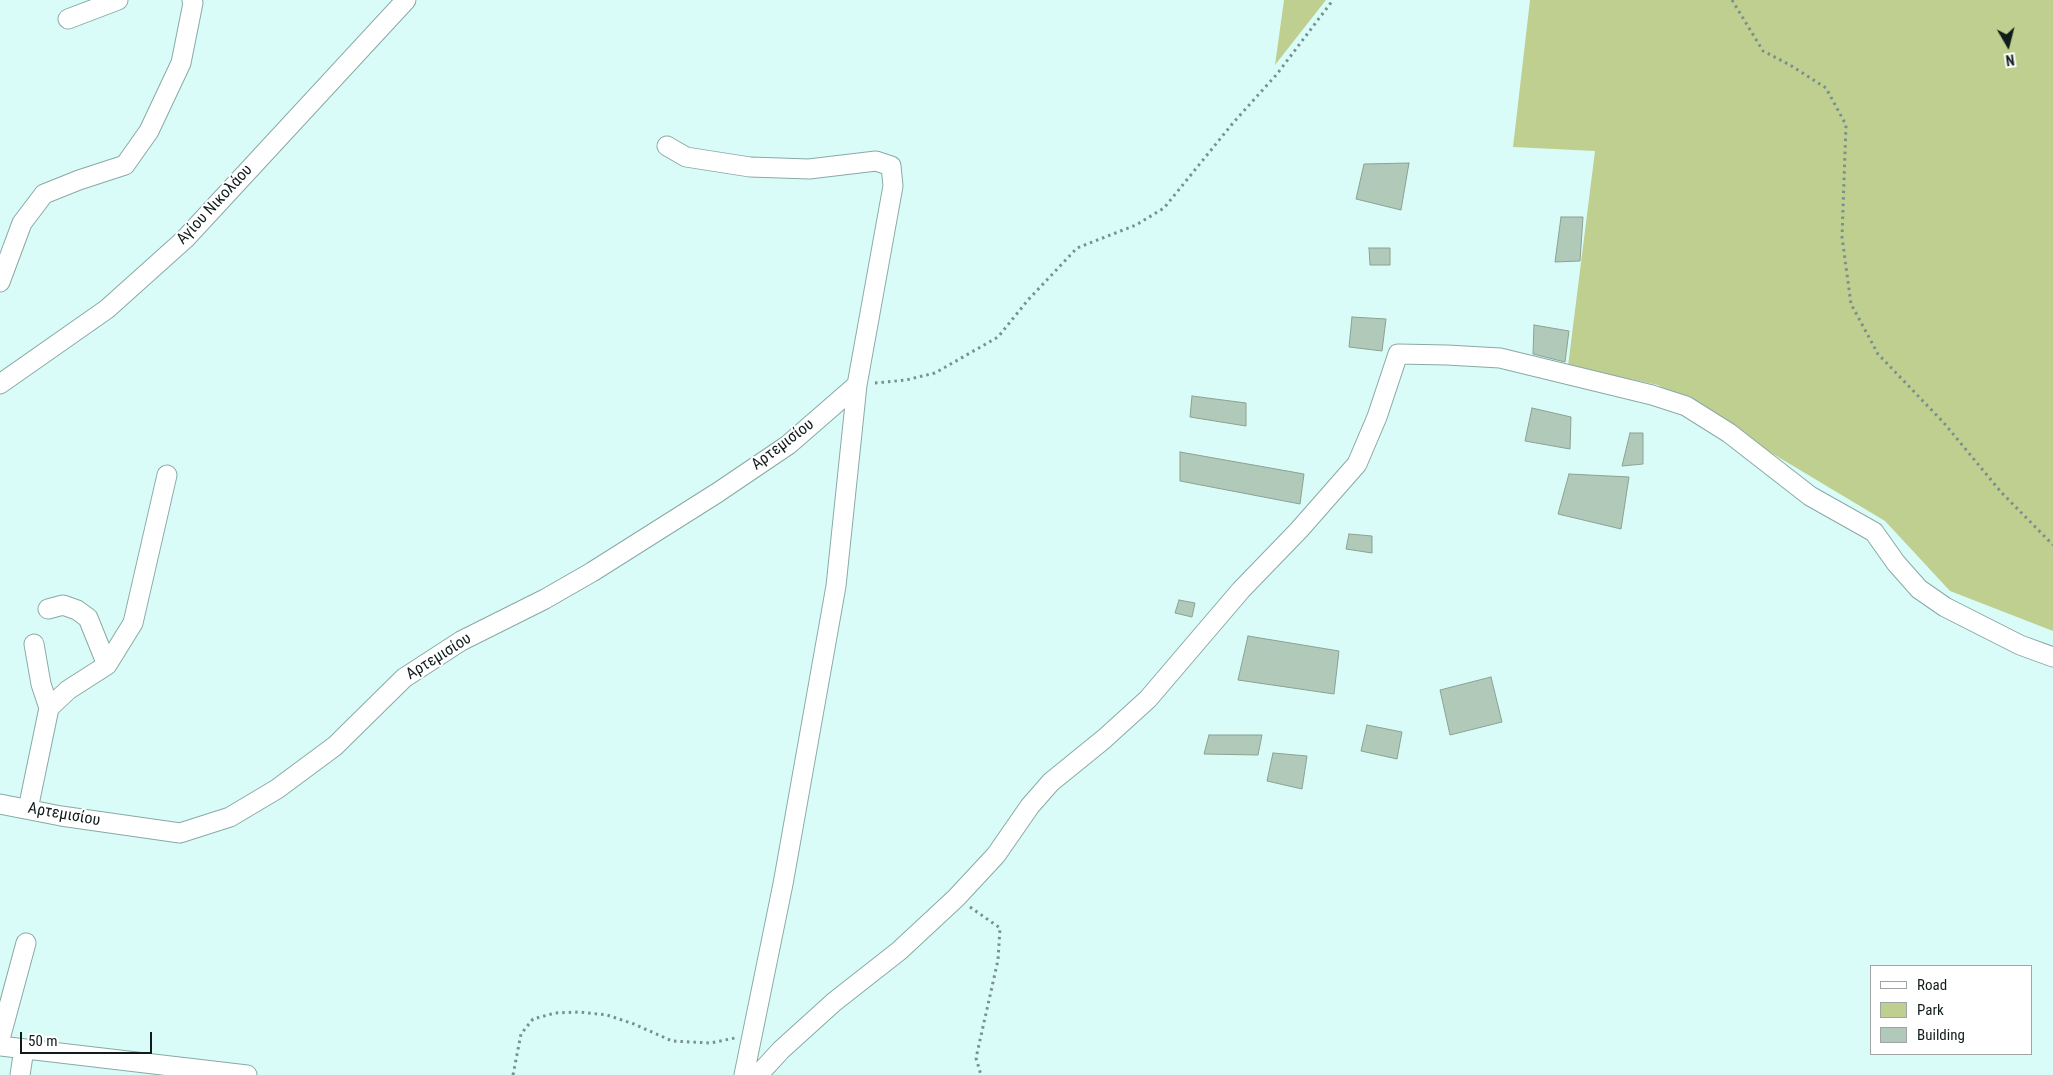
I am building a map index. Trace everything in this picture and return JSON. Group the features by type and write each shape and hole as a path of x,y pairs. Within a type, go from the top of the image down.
{"street":[{"path":"68,19 118,0"},
{"path":"0,282 22,223 44,194 125,164 149,131 182,63 192,0"},
{"name":"Αγίου Νικολάου","path":"0,384 107,308 185,239 406,0"},
{"path":"667,146 686,156 750,167 809,169 876,161 891,166 892,186 857,385 836,586 783,884 744,1075"},
{"path":"758,1075 781,1050 827,1008 899,951 956,898 996,855 1030,806 1051,782 1104,739 1148,699 1241,590 1299,530 1357,464 1377,417 1398,354 1447,354 1500,358 1652,395 1686,406 1729,433 1810,496 1874,532 1896,564 1919,589 1945,607 2020,645 2053,657"},
{"name":"Αρτεμισίου","path":"0,804 180,833 230,817 277,789 335,746 404,678 461,641 545,599 592,572 717,493 788,444 857,385"},
{"path":"49,708 68,690 107,665 132,623 167,475"},
{"path":"48,609 63,605 77,610 88,618 107,665"},
{"path":"28,809 49,708 41,684 34,644"},
{"path":"0,1039 26,944"},
{"path":"0,1046 205,1073 246,1075"},
{"path":"20,1075 24,1049"}],"path":[{"path":"857,385 906,380 935,373 943,369 998,337 1028,300 1077,248 1136,225 1164,208 1233,123 1277,74 1333,0"},
{"path":"1732,0 1763,51 1790,65 1826,88 1846,125 1842,237 1851,304 1878,354 1944,423 2001,492 2053,545"},
{"path":"956,898 1000,928 998,960 976,1058 981,1075"},
{"path":"513,1075 521,1034 533,1019 555,1013 580,1012 607,1015 672,1040 710,1043 753,1034"}],"green space":[{"path":"1284,0 1326,0 1275,65"},
{"path":"1530,0 2053,0 2053,631 1950,591 1885,521 1658,385 1568,366 1595,151 1513,147"}],"building":[{"path":"1409,163 1401,210 1356,199 1364,164"},
{"path":"1561,217 1583,217 1580,261 1555,262"},
{"path":"1369,248 1390,248 1390,265 1370,265"},
{"path":"1352,317 1386,319 1382,351 1349,347"},
{"path":"1534,325 1569,331 1565,362 1533,354"},
{"path":"1192,396 1246,403 1246,426 1190,417"},
{"path":"1532,408 1571,417 1570,449 1525,441"},
{"path":"1630,433 1643,433 1643,464 1622,466"},
{"path":"1180,452 1304,474 1300,504 1180,481"},
{"path":"1569,474 1629,477 1621,529 1558,514"},
{"path":"1349,534 1372,536 1372,553 1346,549"},
{"path":"1179,600 1195,603 1192,617 1175,613"},
{"path":"1248,636 1339,651 1334,694 1238,680"},
{"path":"1491,677 1502,722 1450,735 1440,690"},
{"path":"1367,725 1402,732 1397,759 1361,751"},
{"path":"1209,735 1262,735 1258,755 1204,754"},
{"path":"1273,753 1307,756 1302,789 1267,781"}]}
